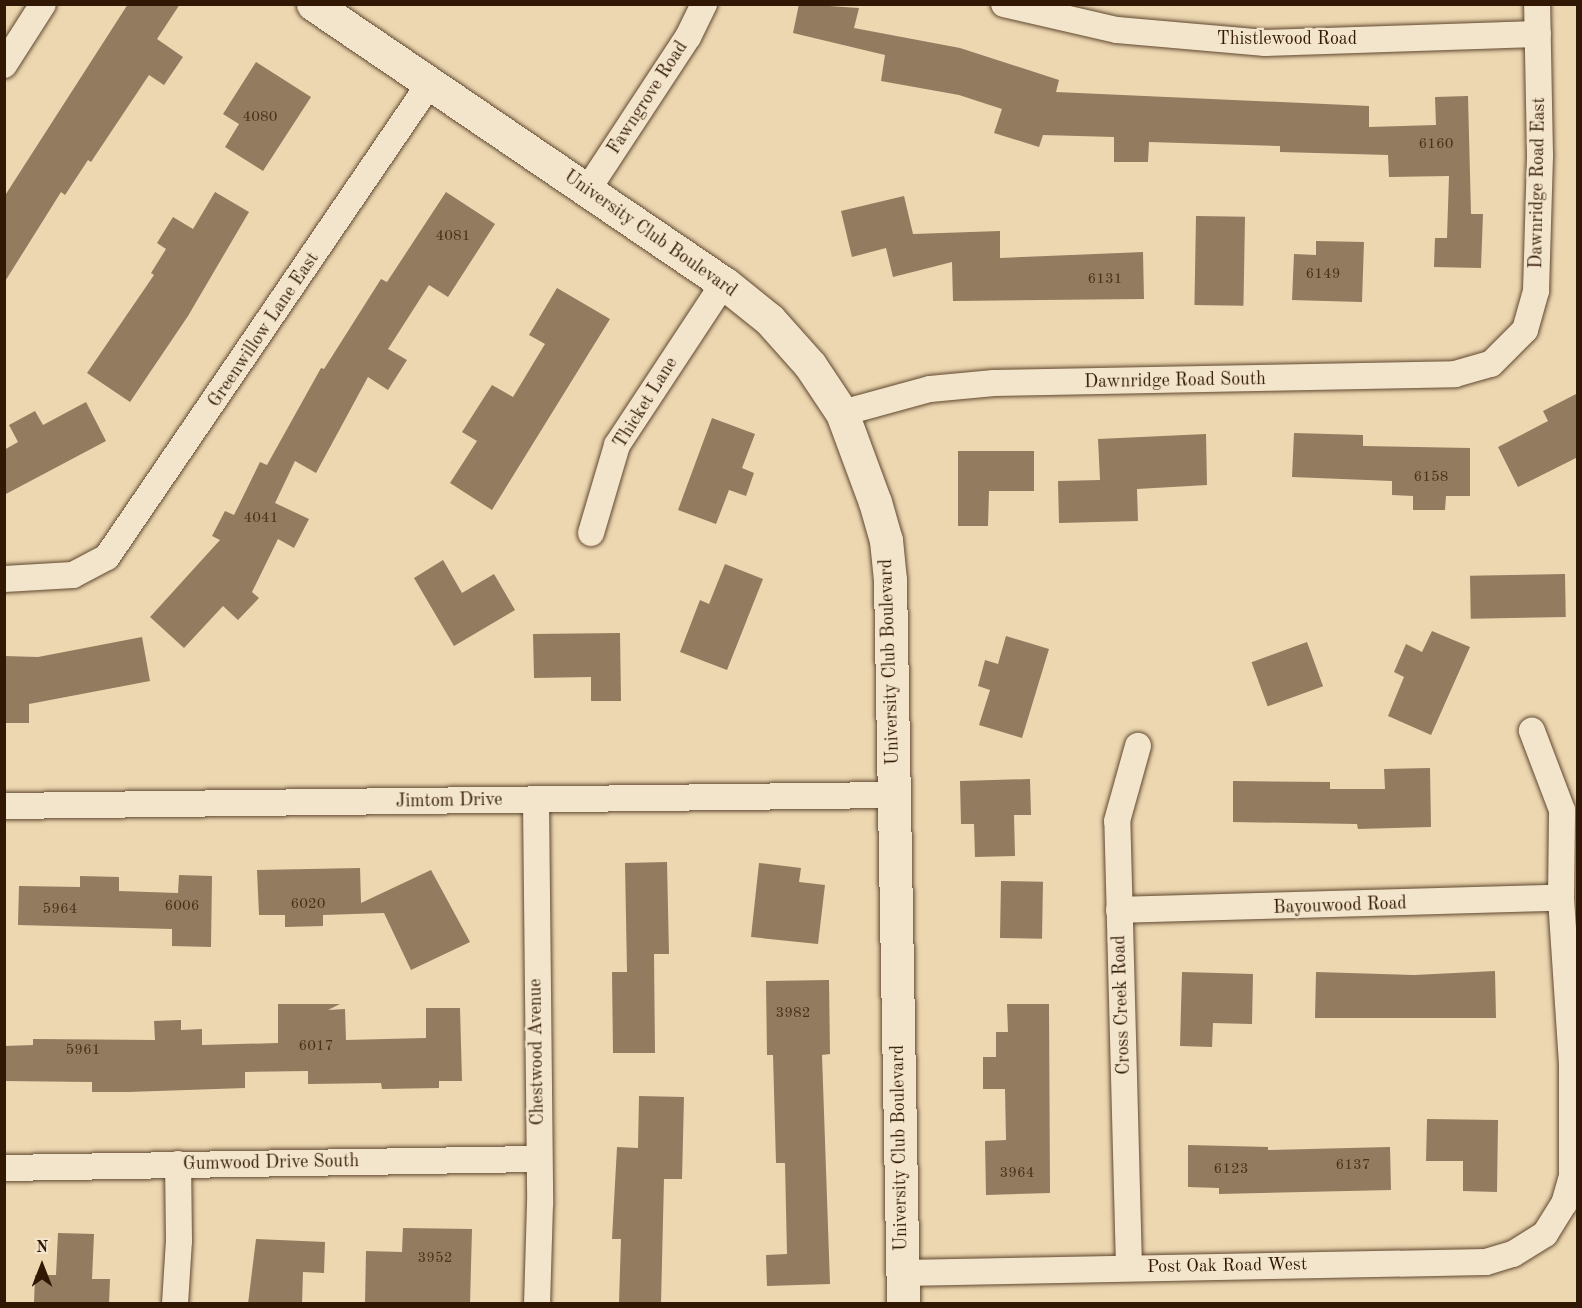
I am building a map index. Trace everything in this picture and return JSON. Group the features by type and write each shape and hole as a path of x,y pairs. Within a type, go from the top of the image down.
{"street":[{"path":"4,65 43,4"},
{"name":"University Club Boulevard","path":"313,4 724,283 776,326 810,365 842,413 886,540 894,795 903,1288"},
{"name":"Fawngrove Road","path":"588,189 688,38 704,4"},
{"name":"Thistlewood Road","path":"1004,4 1117,30 1265,43 1538,34"},
{"name":"Dawnridge Road East","path":"1506,352 1525,330 1536,291 1537,4"},
{"name":"Greenwillow Lane East","path":"4,579 58,577 88,568 107,557 180,455 430,83"},
{"name":"Thicket Lane","path":"591,533 617,445 724,283"},
{"name":"Dawnridge Road South","path":"842,413 930,389 994,383 1455,374 1491,363 1506,352"},
{"path":"1532,731 1562,810 1562,898"},
{"name":"Cross Creek Road","path":"1129,1267 1117,821 1138,746"},
{"name":"Jimtom Drive","path":"4,807 894,795"},
{"name":"Chestwood Avenue","path":"536,800 537,1304"},
{"name":"Bayouwood Road","path":"1119,910 1562,898"},
{"name":"Post Oak Road West","path":"903,1288 1129,1267 1486,1262 1513,1254 1545,1234 1564,1204 1572,1176 1572,1064 1562,898"},
{"name":"Gumwood Drive South","path":"4,1168 538,1159"},
{"path":"175,1304 179,1241 178,1164"}],"building":[{"path":"128,4 180,4 157,39 183,57 164,85 149,75 91,162 88,160 65,195 61,192 4,283 4,197"},
{"path":"799,4 859,8 854,28 960,48 1059,80 1056,92 1369,106 1369,127 1436,125 1435,97 1468,96 1471,214 1483,214 1481,268 1434,267 1435,238 1447,238 1449,176 1389,177 1388,155 1280,152 1280,146 1149,142 1148,162 1114,162 1114,137 1043,135 1039,147 994,133 1002,109 959,95 881,81 885,55 793,33"},
{"path":"256,62 311,97 263,171 225,147 239,124 223,114"},
{"path":"215,192 249,212 188,316 130,402 87,373 154,275 151,273 166,249 157,243 173,217 193,229"},
{"path":"446,192 495,224 448,297 429,285 388,349 407,360 388,390 368,377 316,473 295,461 275,503 309,519 294,548 278,539 252,592 259,598 238,620 223,606 184,648 150,617 220,540 212,536 225,511 234,515 260,462 267,465 321,368 324,369 381,279 387,282"},
{"path":"904,196 913,234 1000,231 1000,258 1143,252 1144,299 953,301 952,262 893,277 886,248 852,257 841,211"},
{"path":"1196,216 1245,217 1243,306 1194,305"},
{"path":"1316,241 1364,242 1362,302 1292,300 1294,254 1316,255"},
{"path":"557,288 610,319 492,510 450,483 477,441 462,432 492,385 513,397 545,344 529,335"},
{"path":"1578,393 1578,457 1518,487 1498,447 1548,421 1543,411"},
{"path":"86,402 106,441 4,495 4,450 18,442 9,425 35,411 43,425"},
{"path":"712,418 755,434 742,468 754,473 746,496 729,490 716,524 678,510"},
{"path":"1294,433 1363,435 1363,446 1470,448 1470,496 1446,496 1445,510 1413,510 1413,496 1392,495 1392,481 1292,477"},
{"path":"1206,434 1207,485 1137,489 1138,521 1059,523 1058,481 1100,480 1098,439"},
{"path":"958,451 1034,451 1034,491 989,491 988,526 958,526"},
{"path":"443,560 462,593 494,574 515,610 454,646 414,578"},
{"path":"725,564 763,579 727,670 680,652 700,600 709,604"},
{"path":"1565,574 1566,617 1471,619 1470,576"},
{"path":"1432,631 1470,647 1431,735 1388,716 1404,677 1394,672 1406,644 1422,652"},
{"path":"620,633 621,701 591,701 591,677 534,678 533,634"},
{"path":"1006,636 1049,649 1022,738 979,725 990,690 978,686 985,660 998,664"},
{"path":"142,637 150,681 29,704 29,723 4,723 4,656 38,657"},
{"path":"1307,642 1323,686 1268,706 1252,662"},
{"path":"1430,768 1431,827 1358,829 1357,824 1233,822 1233,781 1330,782 1330,789 1385,789 1384,769"},
{"path":"1030,779 1031,815 1014,815 1015,856 975,857 974,824 961,824 960,781"},
{"path":"667,862 669,954 654,954 655,1053 613,1053 612,972 627,972 625,863"},
{"path":"759,863 801,868 799,882 825,885 818,944 751,937"},
{"path":"360,868 361,903 431,870 470,942 411,970 384,913 323,915 323,926 285,927 285,915 259,915 257,870"},
{"path":"179,875 212,876 211,947 172,946 172,929 18,925 19,886 80,887 80,876 119,877 119,891 178,893"},
{"path":"1001,881 1043,882 1042,939 1000,938"},
{"path":"1495,971 1496,1018 1315,1018 1316,972 1414,975"},
{"path":"1182,972 1253,974 1252,1024 1213,1023 1212,1047 1180,1046"},
{"path":"829,980 830,1054 822,1055 830,1284 767,1286 766,1255 787,1254 785,1163 776,1163 773,1055 767,1055 766,981"},
{"path":"278,1004 340,1004 328,1010 345,1009 346,1040 426,1038 426,1008 460,1008 462,1081 439,1081 439,1088 382,1089 381,1083 308,1084 308,1071 245,1072 245,1088 92,1092 92,1082 4,1081 4,1046 33,1045 33,1039 155,1040 154,1021 181,1020 181,1030 202,1029 202,1045 278,1043"},
{"path":"1007,1004 1049,1004 1050,1193 986,1195 985,1141 1006,1140 1005,1089 983,1089 983,1057 996,1057 996,1032 1008,1032"},
{"path":"639,1096 684,1097 682,1179 664,1179 661,1303 619,1302 621,1239 612,1239 617,1147 638,1148"},
{"path":"1427,1119 1498,1120 1497,1192 1463,1191 1463,1161 1426,1161"},
{"path":"1188,1145 1268,1147 1268,1150 1390,1147 1391,1190 1219,1194 1219,1188 1188,1187"},
{"path":"403,1228 472,1229 470,1304 365,1304 366,1251 402,1252"},
{"path":"58,1233 94,1234 92,1279 110,1279 109,1304 34,1304 35,1275 56,1275"},
{"path":"256,1239 325,1242 324,1273 303,1272 302,1304 248,1304"}]}
